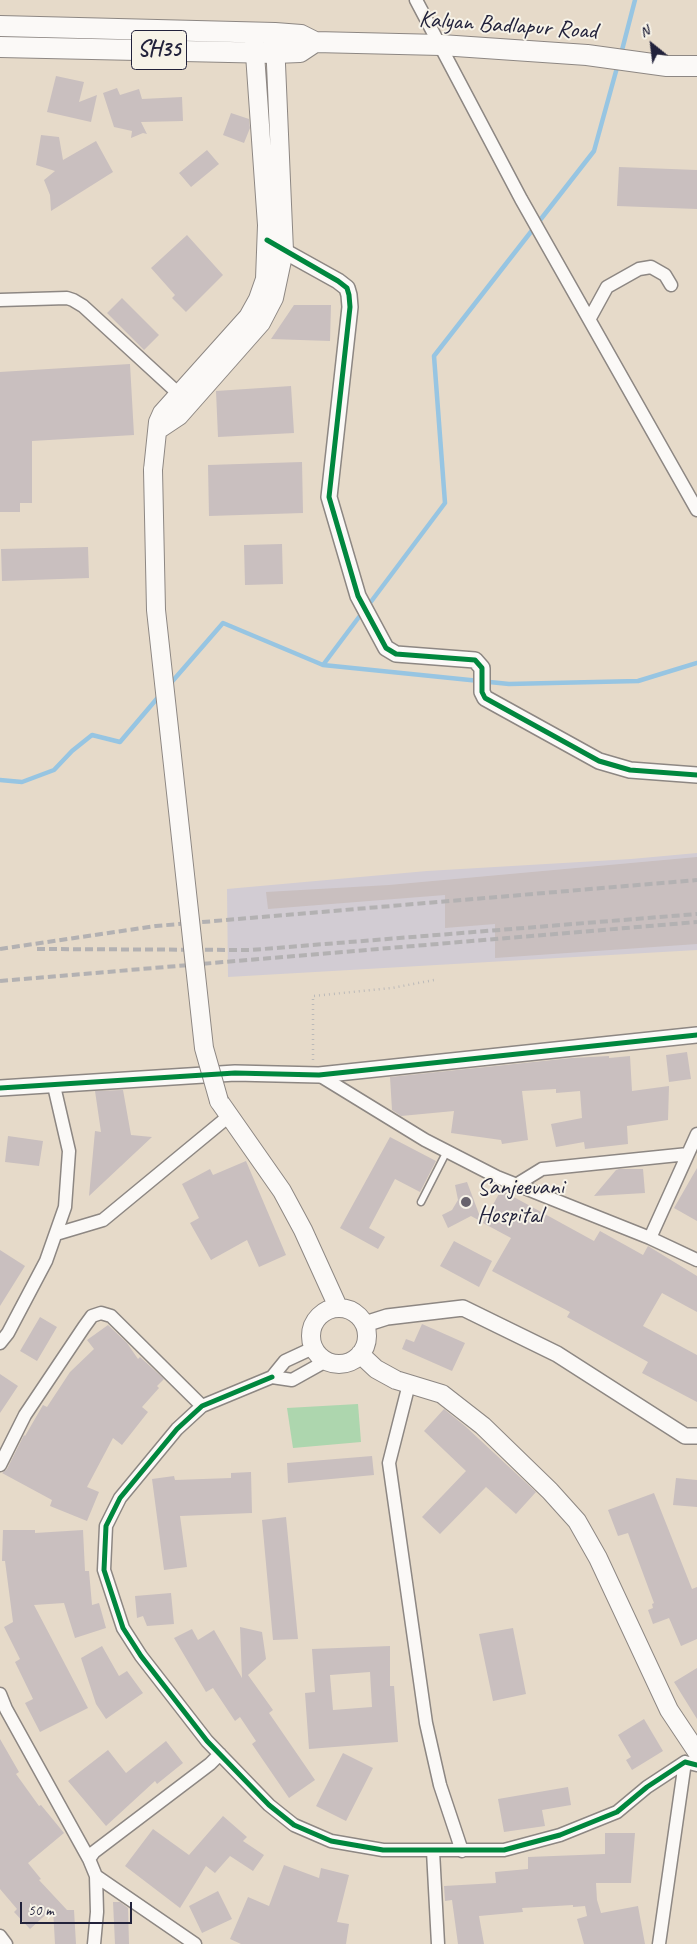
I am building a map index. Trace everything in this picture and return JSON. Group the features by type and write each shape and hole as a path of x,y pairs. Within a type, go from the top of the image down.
{"main road":[{"name":"Kalyan Badlapur Road","path":"0,26 275,33 301,35 315,42 440,45 587,55 667,66 697,66"},
{"path":"254,32 267,225 266,279 248,317 162,412 158,422 153,470 156,610 204,1048 219,1101 282,1191 303,1230 338,1307"},
{"path":"158,430 179,416 261,323 274,298 284,251 275,33"},
{"name":"Kalyan Badlapur Road","path":"0,47 275,53 300,52 315,42"},
{"path":"338,1307 347,1308 354,1312 365,1324 367,1340 360,1354 347,1363 339,1364 326,1361 317,1355 313,1348 310,1332 317,1317 323,1312 338,1307"},
{"path":"360,1354 376,1369 396,1380 442,1394 483,1426 550,1491 577,1521 598,1558 693,1760"}],"street":[{"path":"416,0 521,199 697,510"},
{"path":"267,240 347,288 350,307 328,497 358,596 386,648 396,654 475,660 482,668 482,692 485,698 599,761 630,770 697,775"},
{"path":"590,318 607,287 639,269 651,267 666,275 671,285"},
{"path":"0,300 67,298 73,300 83,306 179,394"},
{"path":"0,1088 235,1073 316,1075 697,1035"},
{"path":"316,1075 425,1140 497,1177 650,1238 697,1260"},
{"path":"0,1343 8,1334 46,1261 65,1207 69,1151 54,1086"},
{"path":"56,1234 103,1220 229,1116"},
{"path":"650,1238 697,1134"},
{"path":"516,1185 542,1169 688,1154"},
{"path":"365,1324 387,1317 463,1308 557,1354 685,1436 697,1436"},
{"path":"0,1465 24,1415 92,1316 101,1313 111,1316 202,1406"},
{"path":"313,1348 285,1360 272,1377 202,1406 177,1428 120,1498 106,1526 104,1570 123,1628 141,1656 207,1741 269,1805 294,1825 331,1841 383,1850 504,1850 560,1835 617,1812 647,1787 693,1760"},
{"path":"272,1377 292,1380 326,1361"},
{"path":"410,1384 390,1463 426,1723 440,1785 462,1851"},
{"path":"0,1694 89,1859 96,1876 97,1912 94,1944"},
{"path":"89,1859 94,1852 210,1764 220,1754"},
{"path":"659,1944 693,1760"},
{"path":"433,1851 438,1944"},
{"path":"96,1876 195,1944"},
{"path":"0,1936 6,1944"}],"lane":[{"path":"421,1202 447,1151"}],"path":[{"path":"316,1075 312,996 392,988 434,980"}],"shaded area":[{"path":"697,853 697,950 228,977 227,889 427,871 631,859"}],"green space":[{"path":"358,1404 361,1442 293,1448 287,1408"}],"building":[{"path":"56,76 84,82 79,102 97,95 91,122 47,112"},
{"path":"117,88 120,95 139,89 142,99 182,97 183,121 141,122 147,134 143,133 131,138 132,131 114,127 103,93"},
{"path":"231,113 249,119 250,128 244,143 223,135"},
{"path":"41,135 59,137 63,160 96,141 113,172 51,211 50,195 44,180 55,171 36,165"},
{"path":"207,150 219,164 191,187 179,173"},
{"path":"619,167 697,170 697,209 617,206"},
{"path":"187,235 223,275 186,312 172,298 175,295 151,268"},
{"path":"122,298 159,335 144,350 107,313"},
{"path":"294,305 331,305 330,341 271,339"},
{"path":"130,364 134,435 32,441 32,503 20,503 20,512 0,512 0,372"},
{"path":"291,386 294,433 218,437 216,391"},
{"path":"302,462 303,513 209,516 208,465"},
{"path":"282,544 283,584 245,585 244,545"},
{"path":"88,547 89,578 2,581 1,549"},
{"path":"697,857 697,944 495,958 495,924 445,928 445,895 268,909 266,892 389,885"},
{"path":"687,1052 691,1079 669,1082 666,1055"},
{"path":"609,1056 609,1058 630,1056 632,1091 669,1086 668,1120 627,1126 628,1144 585,1149 584,1142 556,1147 551,1124 582,1118 580,1091 556,1093 556,1089 522,1091 528,1140 502,1144 501,1140 451,1133 454,1111 401,1116 392,1110 390,1077 572,1058"},
{"path":"123,1090 131,1135 152,1137 89,1196 95,1131 101,1132 95,1091"},
{"path":"8,1136 43,1141 39,1166 5,1162"},
{"path":"390,1137 436,1161 420,1192 395,1179 369,1228 385,1237 378,1249 340,1228"},
{"path":"246,1161 286,1255 259,1267 247,1240 211,1260 190,1223 199,1218 182,1184 210,1169 213,1175"},
{"path":"697,1168 697,1221 674,1208"},
{"path":"643,1169 645,1193 594,1196 616,1170"},
{"path":"467,1182 482,1222 471,1216 448,1228 442,1215 452,1210 458,1200 455,1185"},
{"path":"501,1190 594,1241 600,1231 643,1255 648,1246 697,1276 697,1312 662,1293 643,1326 697,1355 697,1402 642,1373 648,1362 567,1317 570,1312 492,1271 511,1238 483,1223"},
{"path":"454,1241 492,1261 479,1287 440,1266"},
{"path":"0,1250 25,1266 0,1306"},
{"path":"40,1317 57,1327 37,1361 20,1351"},
{"path":"422,1324 465,1343 452,1371 402,1349 406,1339 414,1342"},
{"path":"108,1325 127,1343 138,1359 140,1357 164,1379 157,1386 159,1388 142,1407 148,1412 122,1445 113,1438 87,1487 99,1492 87,1521 50,1506 52,1500 2,1473 7,1469 24,1435 43,1405 47,1407 70,1372 94,1349 87,1340"},
{"path":"0,1374 18,1386 0,1413"},
{"path":"444,1409 536,1492 516,1514 486,1487 440,1534 422,1517 466,1471 424,1431"},
{"path":"372,1456 374,1475 288,1483 287,1463"},
{"path":"251,1472 252,1513 180,1516 187,1567 164,1570 152,1479 174,1476 175,1480 231,1478 231,1473"},
{"path":"676,1478 697,1480 697,1507 673,1505"},
{"path":"654,1493 692,1589 697,1587 697,1639 681,1646 669,1618 653,1624 648,1610 653,1608 652,1604 654,1603 628,1533 618,1536 608,1510"},
{"path":"286,1517 298,1639 273,1640 262,1520"},
{"path":"3,1530 35,1530 35,1533 83,1530 85,1571 89,1571 92,1605 99,1603 106,1628 75,1638 64,1603 34,1605 88,1708 40,1732 25,1703 33,1699 15,1662 20,1659 4,1627 13,1622 5,1561 2,1561"},
{"path":"171,1593 174,1624 147,1626 143,1616 137,1618 135,1596"},
{"path":"240,1627 262,1632 266,1659 248,1675 273,1710 269,1713 315,1780 289,1798 252,1744 256,1741 240,1717 235,1721 213,1688 206,1692 174,1638 192,1629 198,1640 214,1630 242,1678"},
{"path":"513,1628 526,1694 493,1701 479,1634"},
{"path":"102,1646 119,1676 127,1671 143,1693 106,1719 96,1704 81,1658"},
{"path":"390,1646 390,1686 394,1686 398,1742 309,1749 305,1693 315,1692 312,1649","holes":["370,1672 372,1707 333,1710 330,1675"]},
{"path":"697,1668 697,1719 674,1682"},
{"path":"644,1719 663,1751 632,1770 626,1760 631,1757 618,1735"},
{"path":"0,1739 19,1772 16,1774 39,1806 41,1805 64,1833 28,1863 41,1879 39,1880 67,1910 74,1910 76,1944 55,1944 53,1908 30,1929 14,1912 17,1909 0,1889"},
{"path":"166,1741 183,1763 157,1784 155,1781 106,1826 68,1781 108,1750 126,1773"},
{"path":"343,1753 373,1768 346,1821 316,1806"},
{"path":"568,1787 571,1805 542,1810 545,1826 504,1832 498,1799"},
{"path":"223,1816 247,1837 243,1841 264,1855 253,1871 230,1856 215,1873 206,1866 180,1908 125,1866 153,1829 189,1855"},
{"path":"605,1833 635,1833 631,1883 596,1883 597,1900 601,1913 638,1906 645,1944 584,1944 577,1919 587,1916 585,1906 573,1907 573,1905 522,1908 523,1912 479,1916 484,1944 458,1944 452,1900 445,1901 444,1886 496,1883 495,1872 528,1869 528,1857 605,1854"},
{"path":"284,1865 319,1878 321,1868 349,1875 337,1922 349,1924 346,1944 241,1944 230,1939 248,1897 269,1906"},
{"path":"218,1891 232,1919 202,1933 189,1906"},
{"path":"113,1902 120,1902 128,1908 129,1944 115,1944"}],"waterway":[{"path":"621,54 635,0"},
{"path":"367,607 445,503 434,356 594,151 618,64"},
{"path":"170,684 223,623 323,665 362,613"},
{"path":"323,665 509,684 638,681 697,663"},
{"path":"0,780 22,782 54,770 72,751 92,735 120,742 160,695"}],"railway":[{"path":"0,949 156,926 697,880"},
{"path":"37,949 251,950 697,914"},
{"path":"0,981 697,922"}],"cycle path":[{"path":"267,240 347,288 350,307 329,497 358,596 386,648 396,654 475,660 482,668 482,692 485,698 599,761 630,770 697,775"},
{"path":"0,1088 235,1073 319,1075 697,1035"},
{"path":"272,1377 202,1406 177,1429 120,1498 106,1526 104,1570 123,1628 141,1656 207,1741 269,1805 294,1825 331,1841 383,1850 504,1850 560,1835 617,1812 647,1787 685,1762 697,1765"}],"place":[{"name":"Sanjeevani Hospital","path":"466,1202"}]}
